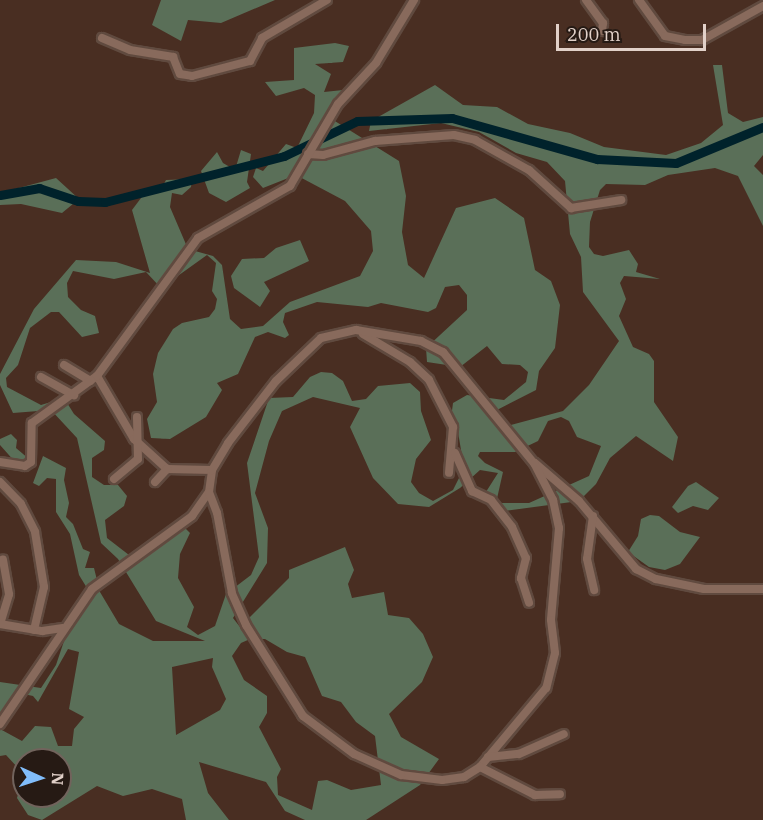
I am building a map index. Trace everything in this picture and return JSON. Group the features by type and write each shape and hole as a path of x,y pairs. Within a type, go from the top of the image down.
{"street":[{"path":"102,38 130,50 173,57 180,74 192,76 250,61 262,38 327,0"},
{"path":"0,462 29,465 32,423 74,395 94,378 191,246 209,231 290,186 338,104 386,49 414,0"},
{"path":"586,0 603,23 602,31"},
{"path":"639,0 665,36 685,40 702,40 763,6"},
{"path":"308,154 323,155 375,141 454,135 482,144 529,170 571,208 621,200"},
{"path":"356,330 423,372 446,409 453,427 454,448 449,473"},
{"path":"534,463 558,519 551,620 554,662 546,688 480,767 464,777 442,780 390,772 354,754 303,716 238,609 209,492 212,470 246,415 276,381 321,338 356,330 421,341 442,352 534,463 593,516 636,569 656,579 704,589 763,589"},
{"path":"64,365 94,378 138,444 167,469 212,470"},
{"path":"41,377 74,395"},
{"path":"114,479 138,459 137,417"},
{"path":"454,448 472,491 491,500 512,527 526,558 521,578 529,603"},
{"path":"155,482 167,469"},
{"path":"0,482 21,504 35,532 40,552 44,587 34,630"},
{"path":"0,724 63,628 92,589 185,523 209,492"},
{"path":"593,516 587,560 594,590"},
{"path":"3,560 9,594 0,624 34,630 63,628"},
{"path":"488,757 519,754 564,734"},
{"path":"480,767 534,795 560,794"}],"green space":[{"path":"161,0 275,0 221,23 188,20 181,41 152,25"},
{"path":"335,43 349,46 343,62 315,64 331,74 324,92 343,90 330,118 399,161 406,196 402,232 408,265 424,278 456,208 495,198 524,218 535,270 551,281 560,305 555,348 539,371 536,390 495,411 507,426 563,411 589,385 619,341 583,292 581,257 570,234 565,181 547,162 516,153 479,132 441,123 369,131 371,121 435,85 463,105 497,107 528,124 570,133 604,147 666,155 701,143 723,125 713,65 722,65 728,113 743,122 763,117 763,155 754,166 763,175 763,226 738,176 715,168 668,175 645,185 606,184 600,190 590,222 589,247 594,254 603,256 629,250 638,264 636,272 660,279 624,276 620,283 626,299 619,316 633,347 649,354 654,361 654,402 678,437 673,461 636,436 610,458 596,484 579,501 497,512 484,495 498,473 480,470 460,488 429,507 398,504 373,478 350,427 360,408 313,397 282,411 269,441 255,493 268,528 267,563 233,618 240,627 289,578 289,570 345,547 354,570 348,584 352,598 384,592 388,615 409,618 423,634 433,657 422,682 389,714 401,737 439,759 420,785 366,820 305,820 285,811 266,782 199,762 208,793 229,820 186,820 182,799 152,789 123,796 97,786 72,801 72,748 12,748 12,761 6,755 0,756 0,729 22,741 35,726 51,727 58,746 72,746 74,729 84,717 69,709 79,652 68,649 38,702 33,696 19,693 0,717 0,682 41,688 56,665 72,617 88,605 97,587 119,624 153,641 205,641 156,621 118,559 101,543 77,438 51,410 13,413 0,385 0,374 34,309 76,260 116,262 150,273 132,210 144,194 159,193 166,180 192,179 191,187 182,195 172,193 170,207 188,249 213,256 222,265 230,319 241,329 263,326 290,302 360,276 373,251 371,231 345,201 296,175 263,188 253,177 256,168 263,171 286,144 297,148 314,113 315,95 304,88 276,96 265,82 294,80 294,48","holes":["207,255 216,263 212,291 217,299 215,309 209,317 182,323 173,329 158,353 153,374 157,402 147,419 151,438 170,439 206,417 222,390 217,383 238,374 255,337 268,332 285,338 289,335 283,322 285,313 317,302 368,307 381,303 428,312 436,308 445,287 459,285 467,295 467,310 426,348 427,362 460,367 487,346 502,364 520,365 528,372 526,382 504,400 467,395 453,403 451,418 457,426 464,468 453,490 433,501 419,493 411,482 416,459 431,440 421,411 420,392 410,383 378,386 366,399 352,401 343,381 332,373 321,372 310,377 293,397 269,398 247,463 259,557 251,575 226,594 215,626 198,635 187,627 194,607 178,578 180,554 190,533 182,525 163,532 150,539 138,556 129,555 107,538 105,520 124,506 127,496 118,485 104,485 92,477 92,458 104,450 105,441 74,414 64,398 41,405 7,387 6,378 18,365 30,328 51,312 59,312 82,337 99,333 95,316 81,310 68,297 67,283 73,271 114,279 146,272 161,288","561,417 569,421 577,437 601,446 589,476 529,503 496,503 503,472 485,463 478,456 480,452 515,452 538,441 548,421","250,639 265,639 287,652 305,657 322,696 341,702 356,722 375,736 381,785 351,790 327,780 318,781 312,810 278,795 277,777 281,769 259,727 267,713 267,696 244,680 232,656 241,643","213,658 212,667 226,699 220,710 176,735 172,667"]},
{"path":"241,150 251,154 247,182 250,188 226,202 209,193 201,171 217,152 223,163 235,170"},
{"path":"56,178 79,199 62,213 21,204 0,205 0,193"},
{"path":"300,240 309,261 264,282 270,291 260,307 234,288 231,276 242,259 264,258 276,248"},
{"path":"11,434 17,440 16,448 29,459 27,465 16,463 0,445 0,439"},
{"path":"43,456 66,468 64,480 69,503 66,517 73,524 83,549 90,552 85,568 94,568 97,580 87,588 79,575 70,534 56,512 56,479 47,478 39,486 33,483"},
{"path":"696,482 719,498 708,510 693,506 678,513 672,507 688,486"},
{"path":"650,515 659,516 680,532 700,537 680,564 665,570 649,567 628,552 638,536 641,519"},
{"path":"23,808 61,808 42,820 28,815"}],"waterway":[{"path":"0,195 39,188 78,201 105,202 284,156 357,121 452,118 597,159 676,163 763,127"}]}
